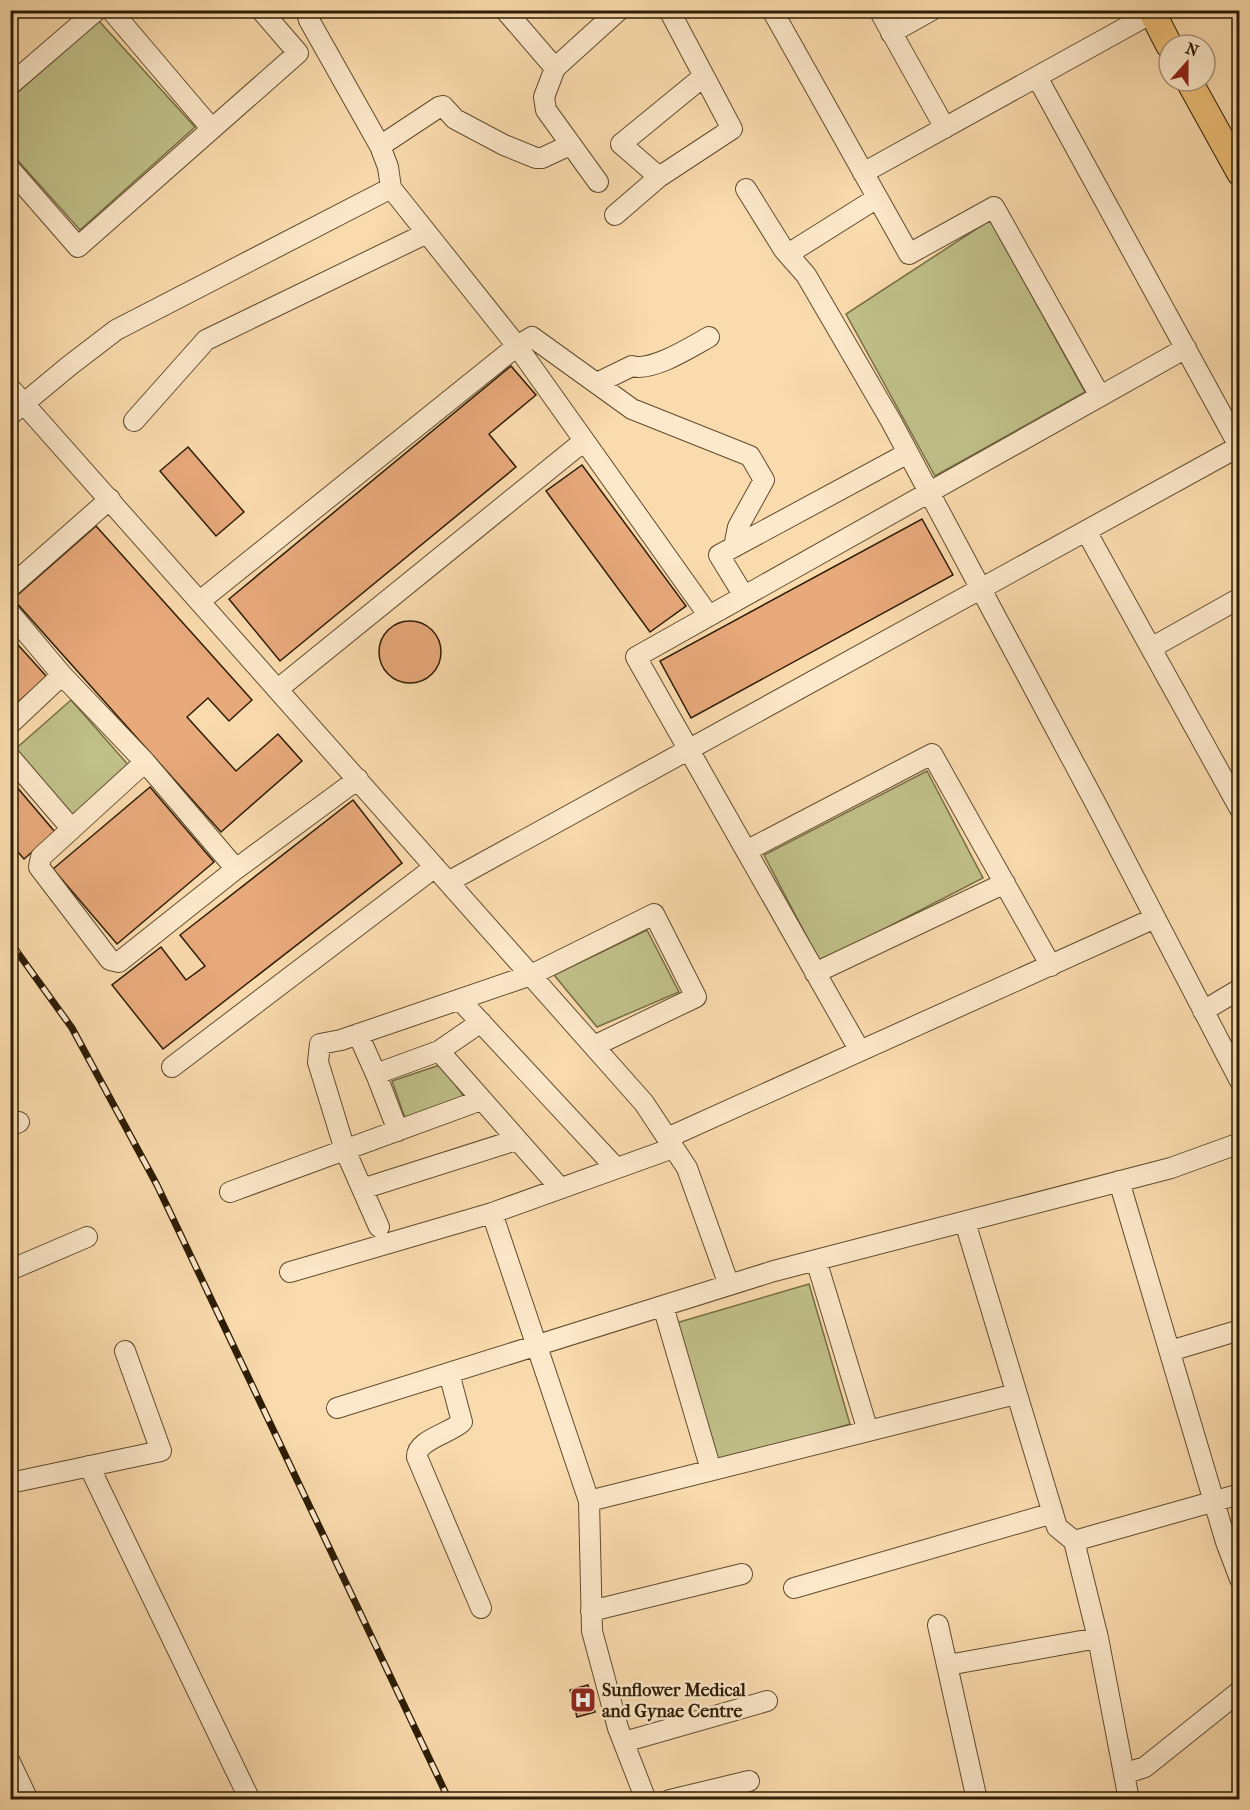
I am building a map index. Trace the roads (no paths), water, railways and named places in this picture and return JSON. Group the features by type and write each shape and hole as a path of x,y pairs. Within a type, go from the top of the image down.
{"main road":[{"path":"1151,12 1162,33"},
{"path":"1196,93 1239,173"}],"street":[{"path":"10,85 97,10"},
{"path":"111,10 212,129"},
{"path":"10,169 78,247 298,53 261,10"},
{"path":"306,10 309,20 380,147 388,166 391,188 517,346 709,616"},
{"path":"505,10 555,68"},
{"path":"598,182 570,145 544,104 544,97 555,68 619,10"},
{"path":"615,215 659,177 732,129 669,10"},
{"path":"772,10 909,254 994,207 1100,396"},
{"path":"879,10 945,128"},
{"path":"891,33 932,10"},
{"path":"863,173 1151,12"},
{"path":"659,177 621,144 704,76"},
{"path":"171,1067 442,874 688,750 1239,446 1037,77"},
{"path":"380,147 442,106 455,119 504,145 536,158 542,158 570,145"},
{"path":"391,188 116,330 15,402 110,499 644,1103 687,1168 729,1285"},
{"path":"746,189 788,254 806,275 908,453 1239,1081"},
{"path":"788,254 877,198"},
{"path":"134,421 206,340 427,233"},
{"path":"200,601 517,346 532,337 632,409 750,456 764,480 738,527 734,547"},
{"path":"597,383 632,366 639,368 670,358 709,337"},
{"path":"860,1052 636,657 1186,348"},
{"path":"278,688 584,441"},
{"path":"744,596 719,555 908,453"},
{"path":"10,587 110,499"},
{"path":"1086,531 1239,809"},
{"path":"1151,648 1239,598"},
{"path":"10,613 62,675 145,762 236,869"},
{"path":"10,724 62,675"},
{"path":"746,851 932,754 1051,966"},
{"path":"10,757 71,828"},
{"path":"145,762 40,857 39,867 110,960 119,962 236,869 358,779"},
{"path":"815,972 1005,882"},
{"path":"379,1227 345,1150 318,1062 320,1044 341,1040 531,975 654,914 696,997 594,1046"},
{"path":"290,1272 492,1213 616,1168 860,1052 1155,918"},
{"path":"1203,1011 1239,989"},
{"path":"460,1000 616,1168"},
{"path":"398,1131 376,1074 439,1052 482,1022"},
{"path":"358,1034 379,1081"},
{"path":"439,1052 560,1188"},
{"path":"230,1192 481,1100"},
{"path":"362,1189 516,1140"},
{"path":"337,1408 729,1285 816,1260 1171,1168 1239,1143"},
{"path":"1119,1181 1239,1579"},
{"path":"492,1213 589,1501 592,1631 624,1742 646,1800"},
{"path":"965,1222 1053,1513 1058,1527 1074,1541 1098,1638 1129,1800"},
{"path":"10,1270 87,1236"},
{"path":"816,1260 868,1431"},
{"path":"663,1306 711,1470"},
{"path":"1170,1352 1239,1330"},
{"path":"10,1483 161,1451 124,1351"},
{"path":"449,1373 462,1422 421,1445 417,1457 482,1608"},
{"path":"589,1501 1016,1394"},
{"path":"89,1466 250,1800"},
{"path":"1074,1541 1239,1494"},
{"path":"794,1588 1053,1513"},
{"path":"591,1611 742,1574"},
{"path":"938,1625 977,1800"},
{"path":"948,1665 1098,1638"},
{"path":"1124,1774 1144,1767 1239,1691"},
{"path":"624,1742 767,1701"},
{"path":"10,1762 28,1800"},
{"path":"670,1800 749,1781"}],"railway":[{"path":"10,942 72,1028 157,1185 449,1800"}],"place":[{"name":"Sunflower Medical and Gynae Centre","path":"583,1700"}]}
